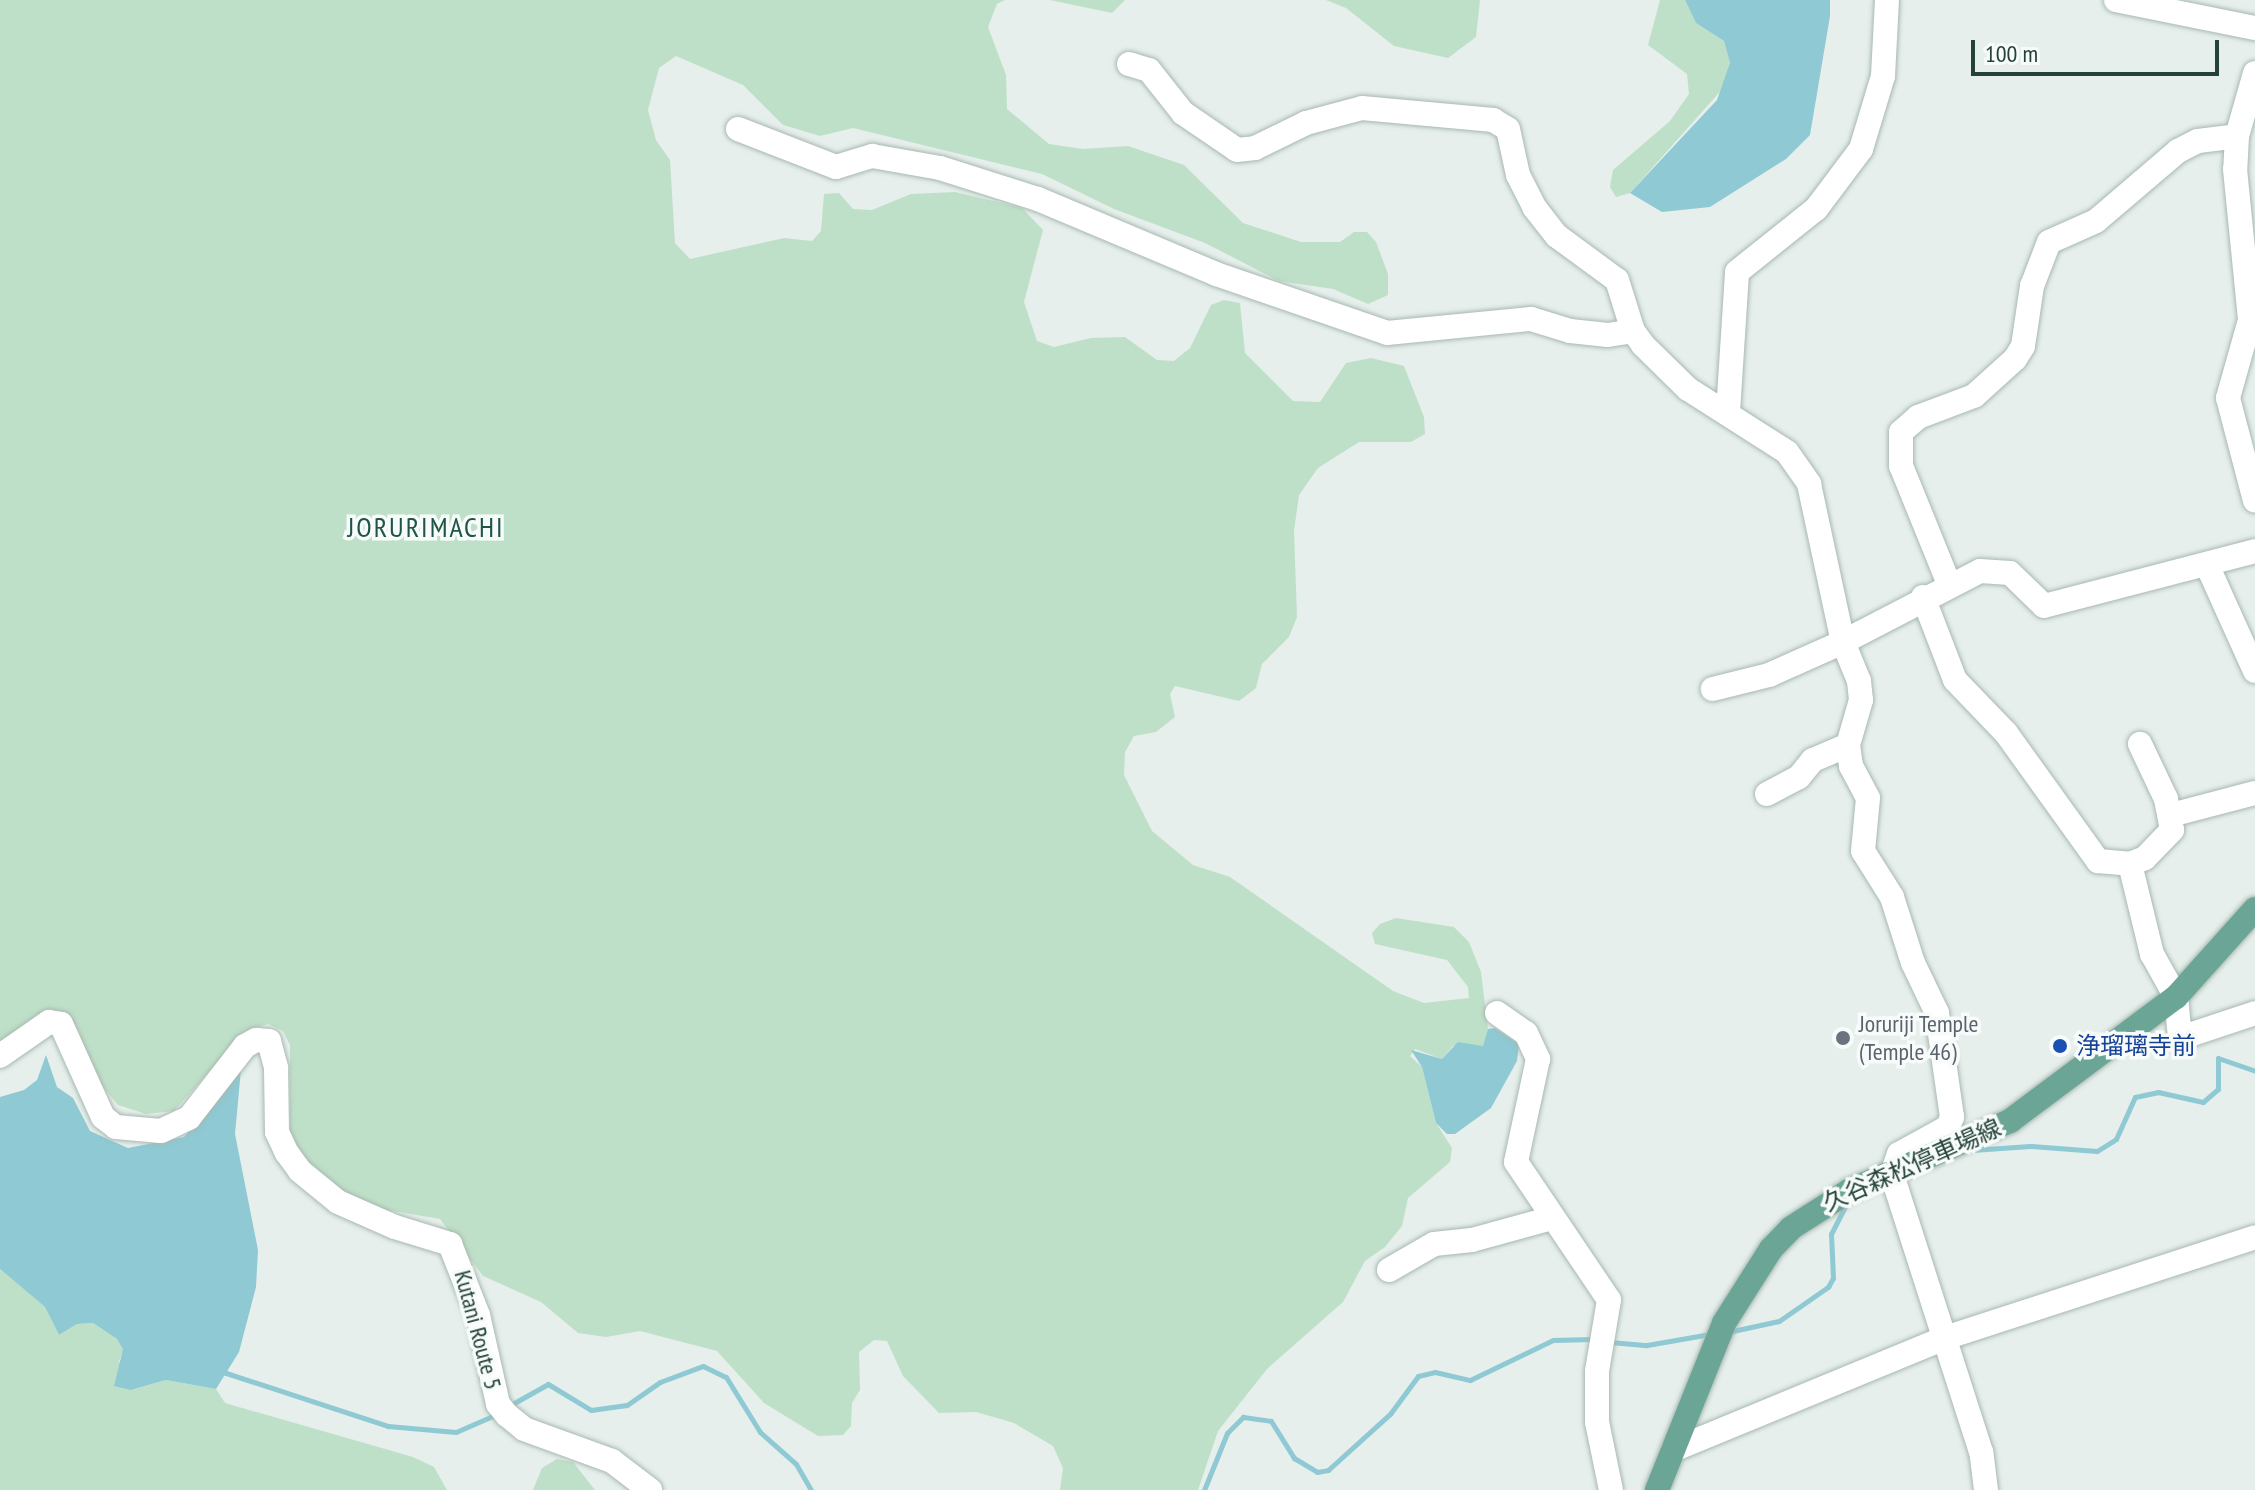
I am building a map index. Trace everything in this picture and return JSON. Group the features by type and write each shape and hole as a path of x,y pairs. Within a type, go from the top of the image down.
{"main road":[{"name":"久谷森松停車場線","path":"1657,1490 1724,1323 1771,1249 1817,1208 2010,1121 2176,997 2255,909"}],"street":[{"path":"1728,412 1737,272 1816,209 1861,149 1883,76 1887,0"},
{"path":"2116,0 2255,28"},
{"path":"1129,64 1149,70 1183,113 1237,150 1255,148 1306,123 1362,108 1502,124 1511,138 1529,199 1557,236 1617,280 1633,331 1688,389 1728,412 1800,465 1824,539 1843,642 1859,681 1861,700 1848,745 1851,766 1868,798 1863,851 1892,897 1913,963 1937,1013 1952,1117 1948,1127 1899,1154 1892,1174 1942,1339 1981,1452 1986,1490"},
{"path":"2255,73 2237,136 2235,169 2250,320 2246,357 2228,398 2255,501"},
{"path":"738,129 836,167 872,156 940,168 1038,199 1216,274 1387,333 1531,319 1570,331 1608,335 1633,331"},
{"path":"1949,584 1901,466 1901,432 1918,417 1974,396 2015,359 2023,346 2032,286 2049,242 2096,221 2178,151 2198,141 2237,136"},
{"path":"1713,689 1769,675 1843,642 1923,597 1980,571 2010,573 2044,606 2208,567 2255,551"},
{"path":"2208,567 2255,671"},
{"path":"1923,597 1955,680 2006,733 2098,861 2130,864 2162,845 2172,830 2171,815 2140,744"},
{"path":"1767,794 1799,777 1813,760 1848,745"},
{"path":"2171,815 2255,793"},
{"path":"2130,864 2152,954 2176,997 2180,1038 2255,1013"},
{"path":"1497,1013 1526,1033 1538,1059 1516,1162 1609,1300 1597,1371 1597,1422 1611,1490"},
{"name":"Kutani Route 5","path":"0,1056 49,1022 61,1024 103,1117 116,1127 161,1131 189,1118 245,1046 256,1040 269,1041 276,1068 277,1132 300,1171 361,1214 450,1244 478,1315 502,1410 524,1429 612,1461 650,1490"},
{"path":"1389,1270 1434,1244 1472,1240 1552,1218"},
{"path":"1673,1450 1942,1339 2255,1237"}],"green space":[{"path":"0,0 1005,0 997,4 988,27 1006,75 1007,109 1049,144 1083,149 1128,146 1184,165 1243,223 1301,242 1340,242 1354,232 1367,232 1376,242 1388,274 1388,295 1368,304 1333,289 1279,281 1205,243 1114,209 1042,174 853,128 820,136 783,125 743,85 676,56 659,68 648,110 656,140 670,160 675,243 690,259 784,238 812,241 821,231 824,194 839,193 853,209 872,210 911,194 955,192 1022,208 1043,230 1024,302 1037,341 1054,347 1091,338 1125,337 1157,360 1174,361 1190,348 1211,305 1224,300 1240,303 1245,353 1293,401 1320,402 1346,363 1371,358 1404,366 1424,417 1425,434 1411,442 1359,442 1318,468 1299,495 1294,531 1297,617 1289,637 1262,664 1256,688 1239,701 1175,686 1170,694 1175,717 1156,732 1134,736 1125,752 1124,775 1152,831 1193,865 1230,877 1393,991 1424,1003 1469,998 1468,987 1447,960 1375,944 1372,933 1380,924 1396,918 1454,927 1469,942 1481,972 1488,1029 1484,1046 1453,1046 1442,1059 1415,1049 1410,1056 1422,1067 1436,1123 1452,1148 1450,1162 1408,1198 1402,1226 1385,1247 1365,1261 1343,1302 1267,1369 1218,1431 1198,1490 1060,1490 1063,1468 1053,1446 1014,1423 976,1412 939,1413 903,1376 887,1341 874,1340 859,1352 860,1390 852,1403 851,1426 843,1435 818,1436 764,1403 717,1351 640,1331 606,1337 578,1333 541,1302 483,1276 440,1219 364,1206 323,1181 300,1156 290,1132 290,1045 283,1031 268,1024 245,1031 174,1111 146,1114 118,1105 93,1075 79,1032 60,1011 38,1014 0,1043"},
{"path":"1050,0 1125,0 1112,13"},
{"path":"1326,0 1480,0 1476,37 1448,58 1394,46 1346,8"},
{"path":"1660,0 1685,0 1696,23 1724,41 1730,62 1725,86 1630,193 1616,197 1610,187 1613,170 1670,121 1689,94 1687,74 1648,45"},
{"path":"0,1269 45,1307 59,1335 77,1324 93,1323 117,1339 124,1349 119,1361 132,1390 166,1380 216,1389 225,1403 413,1457 434,1467 447,1490 0,1490"},
{"path":"557,1459 573,1462 595,1490 533,1490 542,1468"}],"water":[{"path":"1685,0 1830,0 1830,16 1810,135 1786,159 1710,207 1662,212 1630,193 1717,100 1730,63 1724,41 1696,23"},
{"path":"1495,1028 1519,1044 1517,1061 1491,1108 1455,1134 1447,1134 1436,1123 1422,1067 1411,1050 1442,1059 1458,1042 1483,1046 1488,1029"},
{"path":"46,1055 57,1087 73,1098 90,1131 128,1148 184,1137 241,1069 235,1134 258,1250 256,1287 239,1352 216,1389 166,1380 131,1390 114,1386 123,1349 117,1339 93,1323 77,1324 59,1335 45,1307 0,1269 0,1097 24,1090 37,1080"}],"waterway":[{"path":"1972,1150 2030,1146 2097,1151 2116,1139 2135,1097 2158,1092 2203,1102 2218,1089 2218,1058 2255,1071"},
{"path":"1728,1332 1779,1321 1828,1287 1833,1278 1831,1234 1847,1203"},
{"path":"1610,1342 1647,1345 1710,1334"},
{"path":"1204,1490 1227,1433 1243,1417 1271,1421 1294,1458 1317,1472 1328,1470 1390,1414 1418,1376 1435,1372 1470,1380 1553,1340 1593,1339"},
{"path":"507,1407 548,1384 591,1410 627,1405 660,1382 703,1366 726,1377 760,1432 796,1464 811,1490"},
{"path":"223,1372 388,1426 456,1432 495,1415"}],"place":[{"name":"Joruriji Temple (Temple 46)","path":"1843,1038"},
{"name":"浄瑠璃寺前","path":"2060,1046"}],"district":[{"name":"JORURIMACHI","path":"426,527"}]}
